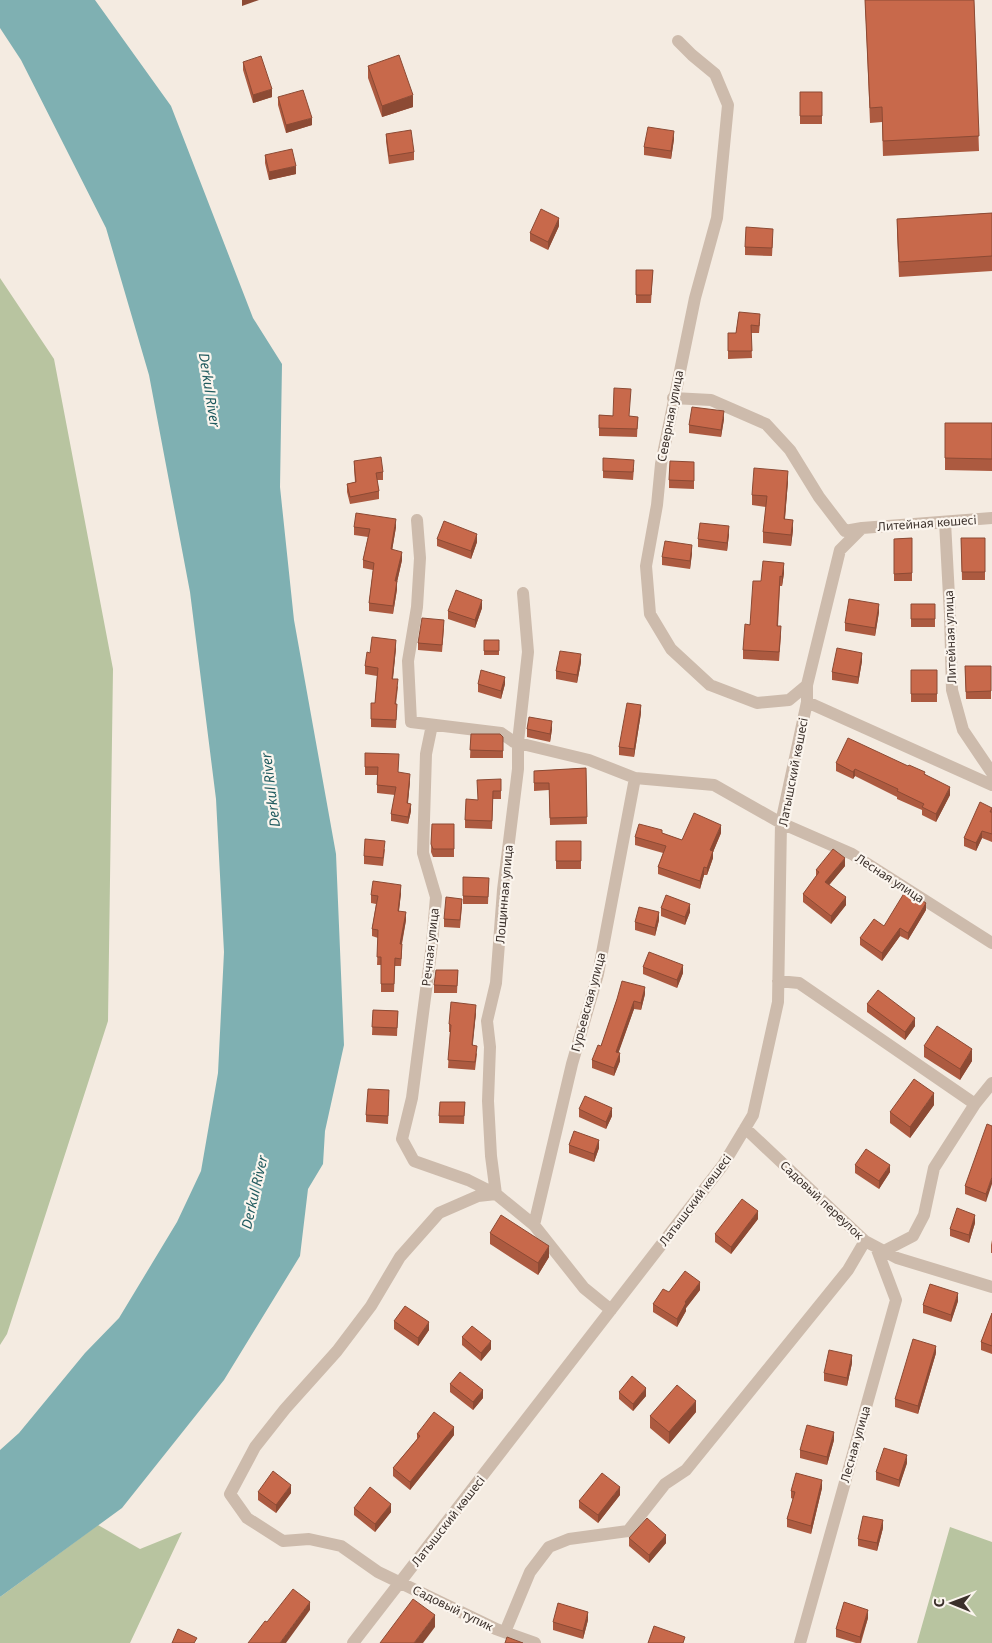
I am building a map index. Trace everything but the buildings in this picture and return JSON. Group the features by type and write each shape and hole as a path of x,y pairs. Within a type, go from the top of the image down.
{"street":[{"name":"Северная улица","path":"678,42 715,74 728,105 717,218 695,298 661,464 657,505 646,566 650,614 671,649 710,684 757,703 789,700 807,685"},
{"name":"Литейная көшесі","path":"673,398 711,400 766,424 790,450 819,497 845,531 992,518"},
{"name":"Лесная улица","path":"417,520 420,558 417,607 408,661 411,722 501,732 514,742 589,760 635,778 714,785 782,823 852,854 992,943"},
{"name":"Литейная улица","path":"945,522 952,690 963,730 992,772"},
{"name":"Латышский көшесі","path":"353,1643 723,1165 753,1115 778,1002 782,823 807,702 807,685 840,550 862,528"},
{"name":"Лощинная улица","path":"496,1194 491,1156 488,1100 490,1047 487,1021 496,983 503,890 518,769 518,742 528,652 523,593"},
{"path":"807,702 992,785"},
{"name":"Речная улица","path":"432,725 426,754 423,853 436,897 432,944 412,1098 402,1139 414,1161 468,1180 496,1194"},
{"name":"Гурьевская улица","path":"534,1225 572,1064 598,974 635,778"},
{"path":"778,981 799,983 975,1104"},
{"path":"880,1249 912,1236 924,1215 934,1168 975,1104 992,1083"},
{"name":"Садовый переулок","path":"745,1128 865,1241 897,1258 992,1287"},
{"path":"496,1194 534,1225 584,1288 611,1310"},
{"name":"Садовый тупик","path":"496,1194 478,1196 439,1212 400,1257 371,1306 337,1352 285,1409 255,1447 230,1494 247,1518 283,1541 309,1539 341,1546 378,1572 505,1632 535,1643"},
{"path":"505,1632 530,1572 549,1547 569,1539 628,1531 665,1484 686,1470 848,1270 865,1241"},
{"name":"Лесная улица","path":"800,1643 896,1300 880,1249"}],"green space":[{"path":"0,278 54,359 113,669 108,1021 7,1334 0,1345"},
{"path":"98,1525 140,1549 182,1532 130,1643 0,1643 0,1597"},
{"path":"950,1527 992,1542 992,1643 917,1643"}],"water":[{"name":"Derkul River","path":"0,0 95,0 171,106 253,318 282,364 280,487 294,620 336,854 344,1045 325,1131 323,1164 308,1189 300,1256 224,1380 122,1508 0,1597 0,1450 19,1433 85,1353 119,1318 177,1222 201,1171 218,1073 224,952 216,799 190,592 149,375 106,228 21,60 0,28"}]}
